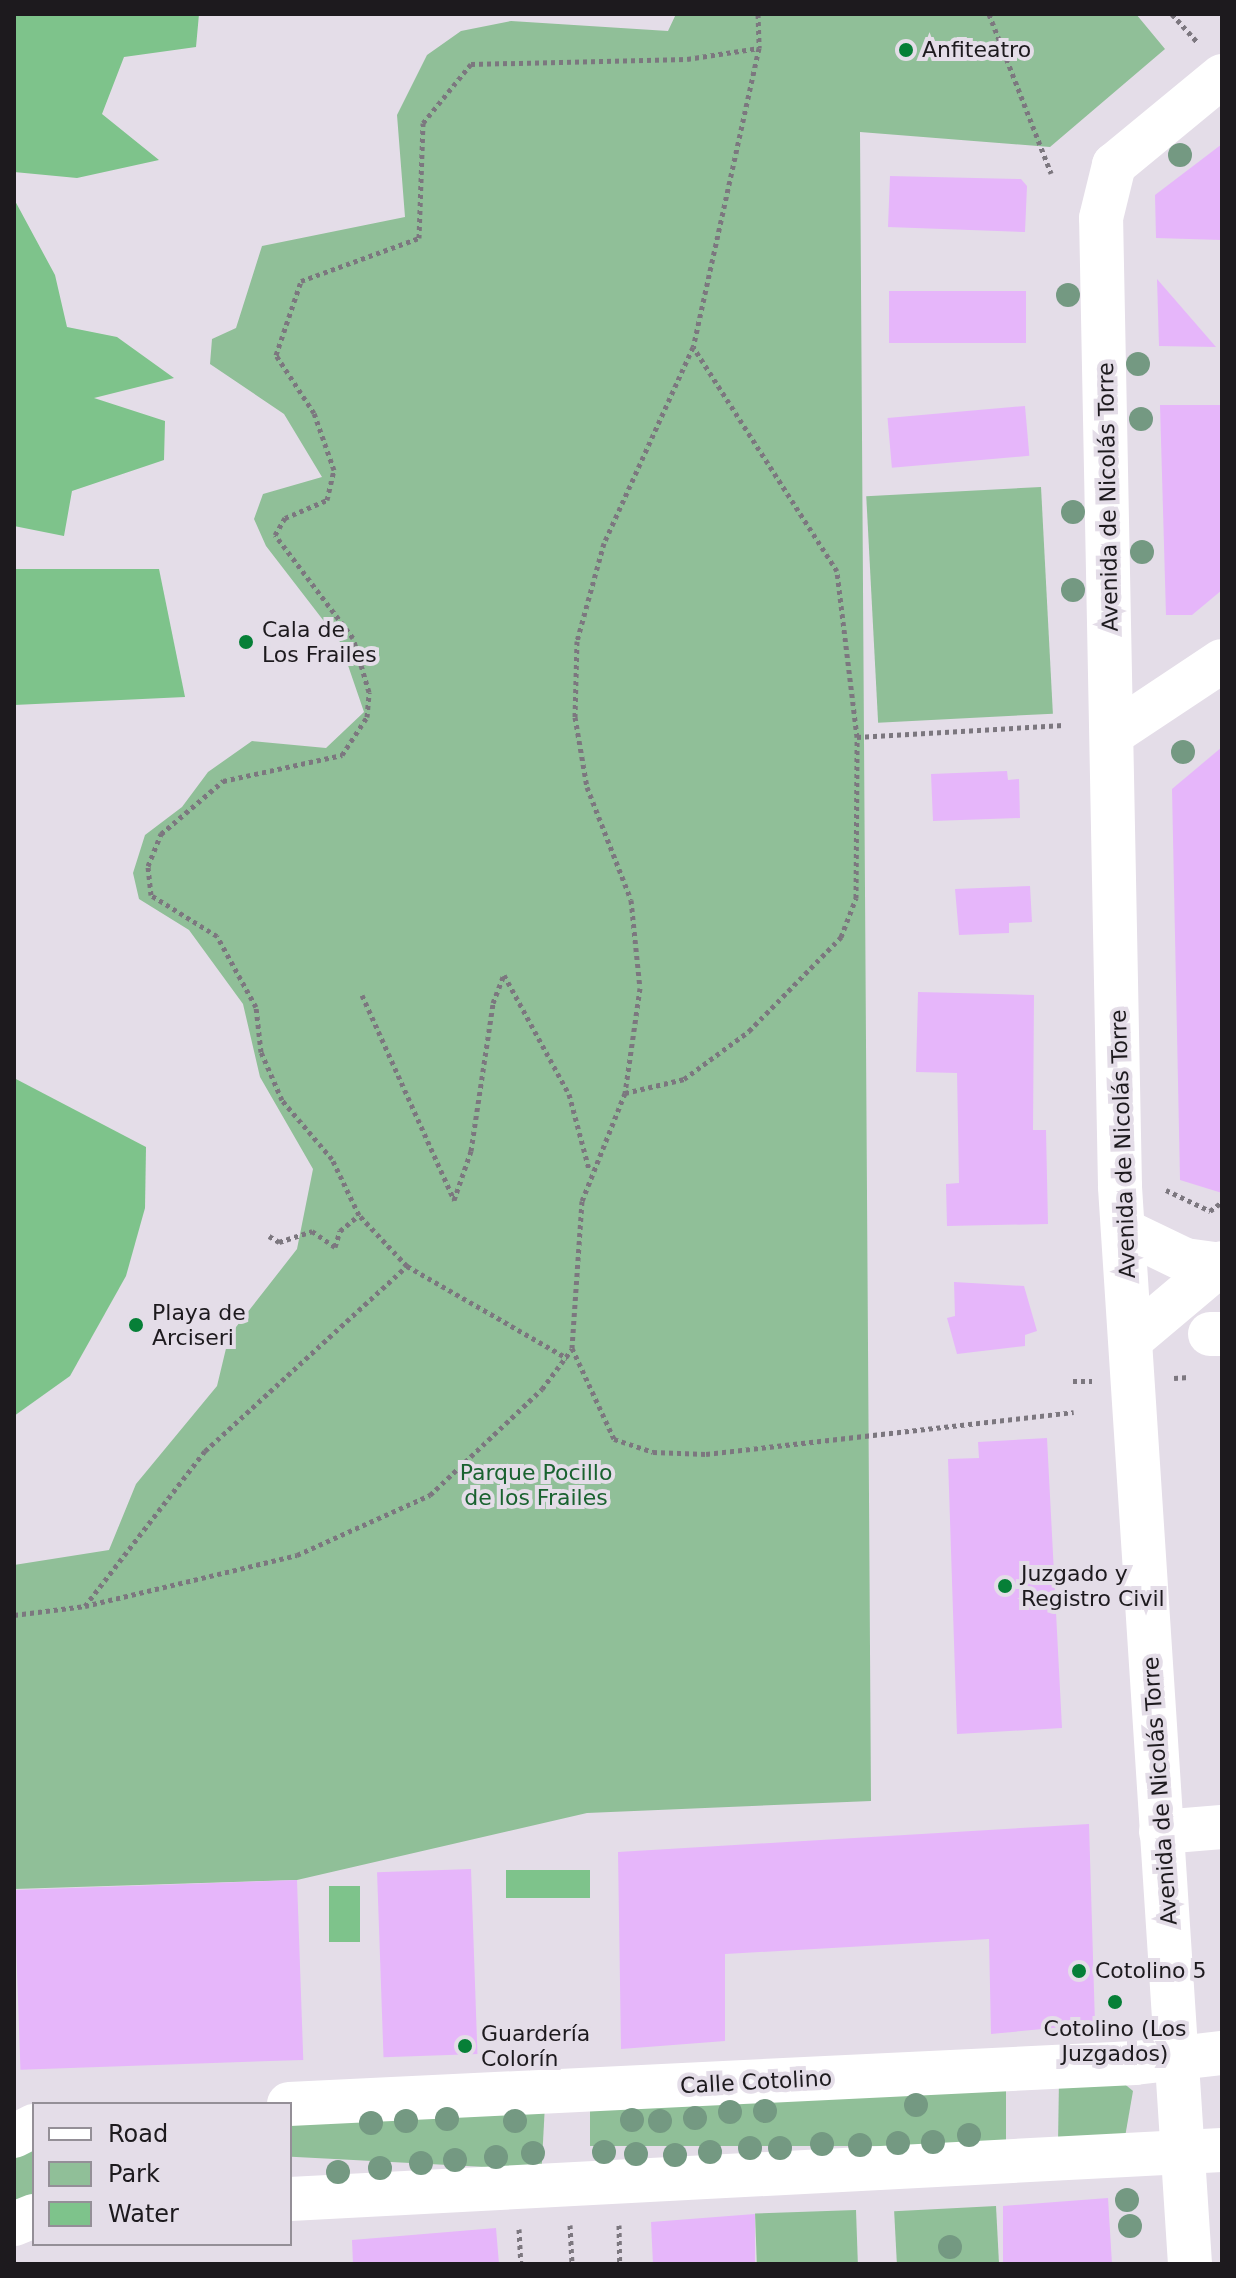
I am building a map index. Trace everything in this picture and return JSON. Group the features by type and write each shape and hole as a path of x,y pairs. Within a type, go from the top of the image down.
{"street":[{"name":"Avenida de Nicolás Torre","path":"1190,2264 1201,2151 1178,2059 1161,1832 1125,1231 1104,190 1114,165 1141,139 1222,76"},
{"path":"1115,732 1222,661"},
{"path":"1125,1231 1156,1249 1221,1264"},
{"path":"1133,1338 1221,1264"},
{"path":"1161,1832 1222,1827"},
{"name":"Calle Cotolino","path":"292,2104 1178,2059 1222,2053"},
{"path":"14,2136 32,2127"},
{"path":"292,2199 1201,2151"}],"path":[{"path":"758,14 759,48 693,347 604,543 577,641 575,717 587,787 631,900 640,988 625,1093 589,1170 573,1256 572,1348 614,1439 653,1452 706,1454 1074,1412"},
{"path":"989,14 1051,173"},
{"path":"567,1358 407,1266 359,1215 332,1159 282,1100 261,1052 256,1007 217,936 151,895 148,866 161,834 223,781 342,755 367,717 369,692 353,638 275,535 285,518 327,500 334,470 314,413 276,355 301,281 419,238 423,123 471,64 687,59 759,48"},
{"path":"625,1093 684,1079 749,1031 841,937 856,898 857,737 837,571 693,347"},
{"path":"857,737 1064,725"},
{"path":"362,995 454,1200 471,1151 493,1003 504,975 569,1094 589,1170"},
{"path":"269,1236 279,1242 312,1231 335,1247 340,1231 359,1215"},
{"path":"85,1606 205,1451 407,1266"},
{"path":"14,1615 85,1606 297,1555 430,1495 567,1358 572,1348"},
{"path":"619,2211 620,2264"},
{"path":"518,2217 521,2264"}],"green space":[{"name":"Parque Pocillo de los Frailes","path":"676,14 1136,14 1165,49 1050,147 860,132 871,1801 587,1813 297,1880 14,1889 14,1565 109,1550 136,1484 217,1386 229,1336 297,1249 313,1169 260,1077 243,1004 189,930 139,899 133,873 145,835 182,807 208,772 252,741 326,748 364,712 340,642 266,546 254,519 263,494 322,477 284,414 210,364 212,339 236,328 262,246 405,217 397,115 427,55 461,31 511,21 668,31"},
{"path":"1041,487 1053,714 878,723 866,496"},
{"path":"1115,2076 1133,2091 1125,2137 1058,2143 1059,2080"},
{"path":"590,2084 1006,2084 1006,2146 590,2146"},
{"path":"290,2091 545,2104 542,2170 292,2157"},
{"path":"32,2142 32,2197 14,2200 14,2151"},
{"path":"996,2206 999,2264 897,2264 894,2211"},
{"path":"856,2210 858,2264 757,2264 755,2214"}],"water":[{"path":"14,14 199,14 196,47 124,57 102,114 159,160 77,178 14,172"},
{"path":"14,199 55,275 67,327 117,337 174,378 94,398 165,421 164,460 72,491 64,536 14,526"},
{"path":"14,569 159,569 185,697 14,705"},
{"path":"14,1078 146,1147 145,1208 126,1276 70,1376 14,1416"},
{"path":"506,1870 590,1870 590,1898 506,1898"},
{"path":"329,1886 360,1886 360,1942 329,1942"}],"building":[{"path":"1222,144 1222,240 1156,238 1155,195"},
{"path":"890,176 1021,179 1027,186 1025,232 888,227"},
{"path":"1157,279 1216,347 1159,346"},
{"path":"889,291 1026,291 1026,343 889,343"},
{"path":"1160,405 1222,405 1222,590 1192,615 1166,615"},
{"path":"1025,406 1029,456 892,468 888,418"},
{"path":"1222,747 1222,1193 1180,1180 1172,789"},
{"path":"1007,771 1008,780 1019,779 1020,818 933,821 931,774"},
{"path":"1030,886 1032,922 1009,923 1009,933 959,935 955,889"},
{"path":"918,992 1034,995 1033,1130 1046,1130 1048,1224 947,1226 946,1184 959,1183 957,1073 916,1072"},
{"path":"954,1282 1024,1286 1037,1331 1025,1335 1025,1346 957,1354 947,1318 955,1316"},
{"name":"Juzgado y Registro Civil","path":"1047,1438 1062,1728 957,1734 948,1459 979,1458 978,1442"},
{"path":"1089,1824 1095,2024 991,2034 989,1939 725,1954 725,2041 621,2049 618,1852"},
{"path":"471,1869 477,2054 384,2057 377,1872"},
{"path":"297,1880 303,2060 20,2070 14,1890"},
{"path":"1108,2198 1112,2264 1003,2264 1003,2206"},
{"path":"755,2214 755,2264 653,2264 651,2222"},
{"path":"496,2228 499,2264 353,2264 352,2240"}],"place":[{"name":"Anfiteatro","path":"906,50"},
{"name":"Cala de Los Frailes","path":"246,642"},
{"name":"Playa de Arciseri","path":"136,1325"},
{"name":"Juzgado y Registro Civil","path":"1005,1586"},
{"name":"Cotolino 5","path":"1079,1971"},
{"name":"Cotolino (Los Juzgados)","path":"1115,2002"},
{"name":"Guardería Colorín","path":"465,2046"}]}
